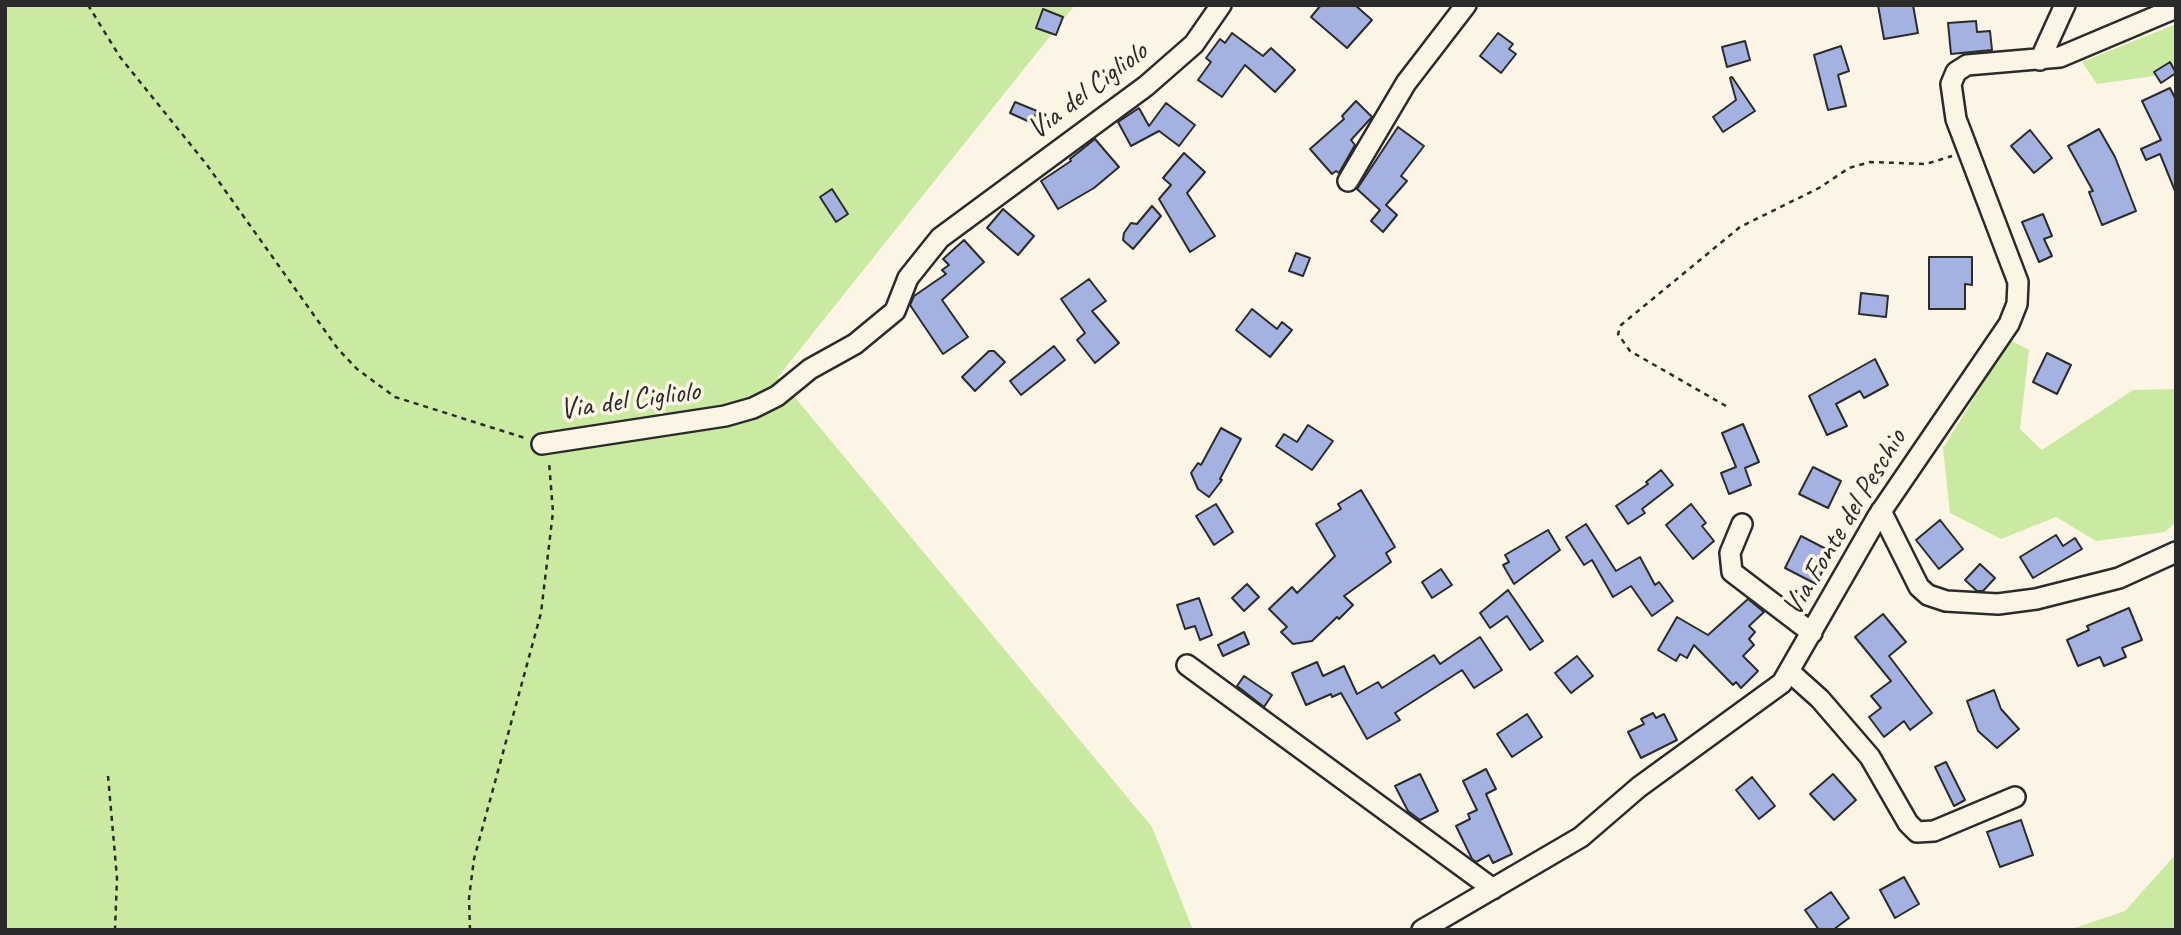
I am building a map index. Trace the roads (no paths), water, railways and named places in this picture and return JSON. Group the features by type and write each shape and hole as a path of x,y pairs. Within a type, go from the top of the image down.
{"street":[{"name":"Via del Cigliolo","path":"542,444 725,416 753,408 777,396 810,369 855,344 895,312 908,278 940,238 1146,86 1194,44 1221,5"},
{"path":"1348,181 1406,83 1466,5"},
{"path":"2040,60 2065,5"},
{"path":"2040,60 2060,57 2176,8"},
{"name":"Via Fonte del Peschio","path":"1422,930 1589,832 1639,786 1764,699 1791,673 1881,512 2007,327 2017,304 2017,278 1967,150 1952,99 1951,85 1956,72 1967,65 2040,60"},
{"path":"1881,512 1919,587 1928,595 1946,601 1998,604 2036,598 2119,578 2176,552"},
{"path":"1742,524 1730,553 1732,572 1812,633"},
{"path":"1187,665 1493,889"},
{"path":"1791,673 1820,699 1870,757 1908,823 1917,832 1934,831 2015,797"}]}
